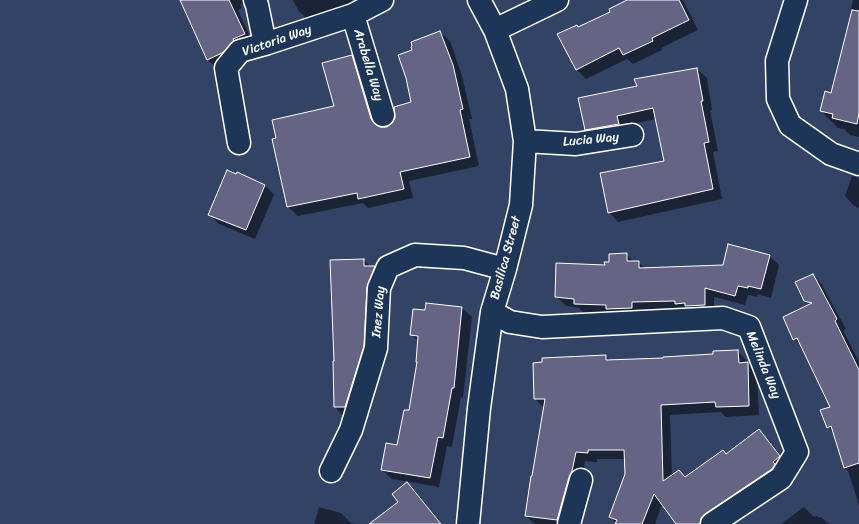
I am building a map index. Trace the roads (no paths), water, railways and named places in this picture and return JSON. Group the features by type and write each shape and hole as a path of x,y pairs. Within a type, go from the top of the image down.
{"street":[{"path":"255,0 258,5 265,44"},
{"name":"Victoria Way","path":"239,143 226,68 240,51 353,15 382,0"},
{"name":"Basilica Street","path":"472,523 479,408 492,312 521,205 525,141 517,89 495,30 479,0"},
{"path":"495,30 556,0"},
{"path":"796,0 777,61 778,99 790,125 831,154 859,164"},
{"name":"Arabella Way","path":"353,15 383,115"},
{"name":"Lucia Way","path":"525,141 576,144 632,135"},
{"name":"Inez Way","path":"331,471 351,430 376,348 379,288 388,267 415,255 464,258 505,268"},
{"name":"Melinda Way","path":"492,312 510,322 542,326 723,318 749,327 797,452 781,478 712,524"},
{"path":"569,524 581,480"}]}
